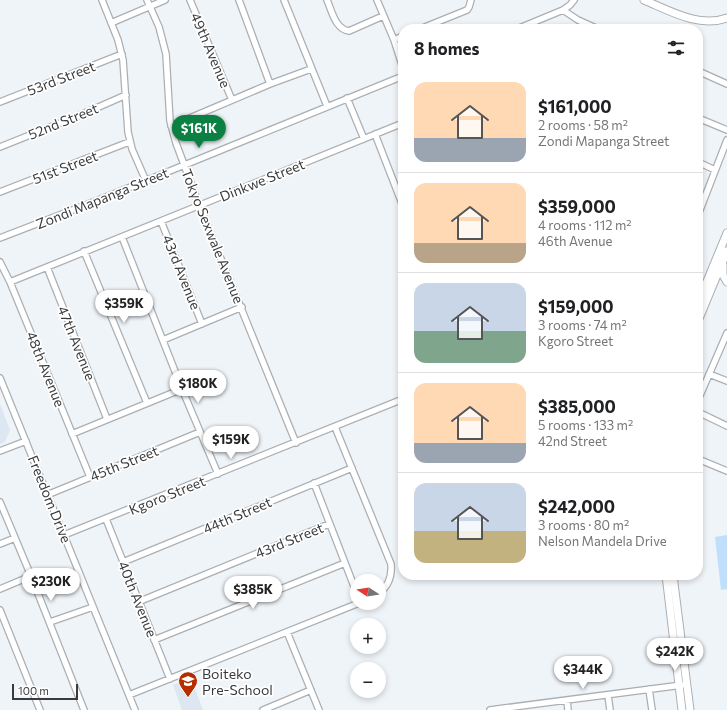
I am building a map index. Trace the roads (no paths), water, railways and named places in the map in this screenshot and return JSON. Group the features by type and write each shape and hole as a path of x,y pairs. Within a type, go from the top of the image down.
{"main road":[{"path":"644,0 689,18 720,21 727,18"},
{"path":"703,306 727,233"},
{"path":"703,294 723,261 727,251"},
{"path":"723,261 723,275 727,282"},
{"path":"712,279 727,285"},
{"path":"667,580 682,710"},
{"path":"674,580 690,710"}],"street":[{"path":"102,0 122,54 129,142 146,181"},
{"path":"111,23 149,3 165,0"},
{"name":"49th Avenue","path":"190,0 232,100"},
{"path":"239,0 270,84"},
{"path":"284,0 327,106"},
{"path":"327,0 340,27 344,30 349,31 383,16"},
{"path":"377,0 398,52"},
{"path":"432,24 466,10 469,7 471,0"},
{"path":"529,24 563,10 570,6 574,0"},
{"name":"Tokyo Sexwale Avenue","path":"149,3 159,27 166,54 171,126 184,165 296,442"},
{"path":"563,10 587,24"},
{"path":"394,40 398,38"},
{"name":"53rd Street","path":"0,102 122,54"},
{"path":"171,126 270,84 311,69"},
{"path":"703,73 727,84"},
{"name":"Zondi Mapanga Street","path":"0,238 146,181 398,78"},
{"name":"52nd Street","path":"0,147 126,95"},
{"path":"347,98 364,139"},
{"path":"703,120 727,130"},
{"name":"Dinkwe Street","path":"10,282 398,126"},
{"path":"375,134 398,193"},
{"path":"703,198 727,140"},
{"name":"51st Street","path":"0,192 129,142"},
{"path":"703,164 715,170"},
{"name":"43rd Avenue","path":"161,221 202,324"},
{"path":"122,237 182,389 218,474"},
{"path":"84,251 147,403"},
{"name":"48th Avenue","path":"0,262 10,282 90,477"},
{"name":"47th Avenue","path":"47,267 107,419"},
{"path":"163,340 242,307"},
{"path":"703,388 727,334"},
{"path":"709,374 727,381"},
{"name":"Freedom Drive","path":"0,378 135,710"},
{"path":"72,434 182,389"},
{"name":"Kgoro Street","path":"64,536 398,401"},
{"path":"703,414 727,426"},
{"path":"335,427 391,564 391,574 386,585"},
{"name":"45th Street","path":"47,495 200,432"},
{"path":"0,451 26,441"},
{"path":"703,461 727,471"},
{"name":"44th Street","path":"123,562 352,468"},
{"path":"314,483 350,576"},
{"path":"0,502 50,622 84,710"},
{"name":"40th Avenue","path":"106,519 170,679"},
{"name":"43rd Street","path":"138,602 329,524"},
{"path":"0,544 15,538"},
{"path":"154,640 345,563"},
{"path":"0,589 31,576"},
{"path":"129,695 350,606"},
{"path":"50,622 93,607"},
{"path":"0,610 40,710"},
{"path":"287,632 319,710"},
{"path":"490,710 686,684"},
{"path":"649,689 652,710"},
{"path":"263,710 273,708 311,690"},
{"path":"608,695 610,710"},
{"path":"568,700 568,710"}],"place":[{"name":"Boiteko Pre-School","path":"188,698"}]}
